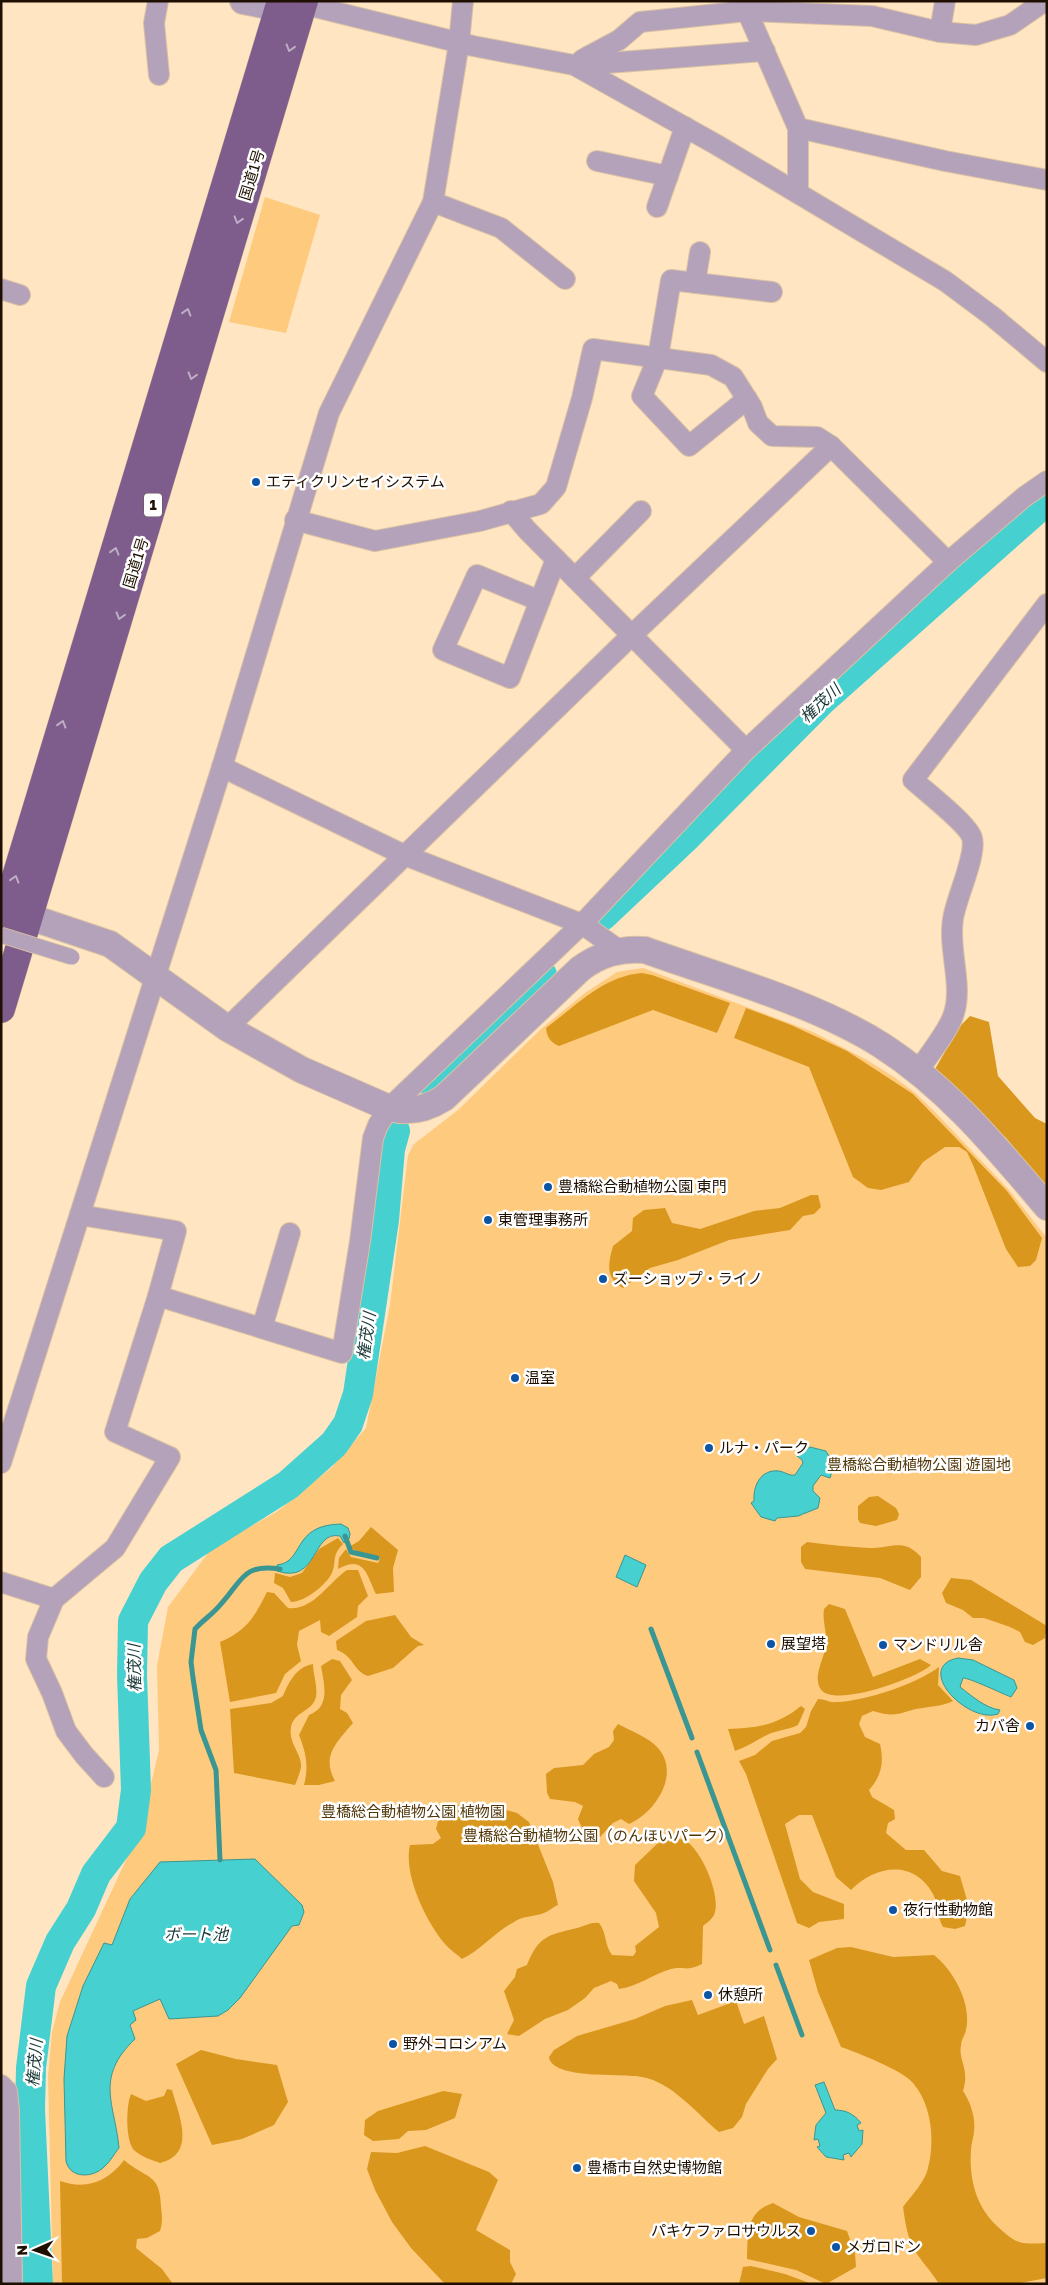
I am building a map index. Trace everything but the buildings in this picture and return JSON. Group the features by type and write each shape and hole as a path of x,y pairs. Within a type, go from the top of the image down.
{"highway":[{"name":"国道1号","path":"1,1009 8,919 292,4"}],"street":[{"path":"158,1 154,23 159,75"},
{"path":"242,1 292,4 459,43 581,61 607,63 765,51"},
{"path":"1,1463 222,767 295,520 329,413 433,202 459,43 463,1"},
{"path":"940,32 945,1"},
{"path":"581,61 619,40 640,22 742,6 793,7 872,16 940,32 976,35 1010,25 1045,1"},
{"path":"742,6 765,51 798,128 798,193"},
{"path":"581,61 685,127 945,281 992,316 1047,362"},
{"path":"657,207 685,127"},
{"path":"798,128 1047,180"},
{"path":"597,161 668,176"},
{"path":"433,202 501,228 565,280"},
{"path":"695,283 700,252"},
{"path":"747,399 689,446 642,396 658,357 672,280 772,292"},
{"path":"295,520 375,541 480,521 541,504 556,487 582,398 592,349 711,365 733,377 747,399 758,423 772,436 817,438 831,446 948,562"},
{"path":"227,1028 632,635 831,446"},
{"path":"158,1296 342,1353 360,1241 373,1138 378,1125 389,1108 582,924 746,750 948,562 1024,497 1047,480"},
{"path":"511,511 556,559 746,750"},
{"path":"575,578 641,511"},
{"path":"540,601 477,575 443,650 510,678 540,601 556,559"},
{"path":"918,1071 954,1015 956,996 950,943 951,928 958,894 972,854 973,844 967,829 913,780 1047,604"},
{"path":"222,767 404,856 582,924 619,950"},
{"path":"8,919 72,957"},
{"path":"8,919 110,944 227,1028 302,1070 389,1108 416,1109 444,1098 580,968 598,957 619,950 645,950 800,1006 880,1045 918,1071 981,1129 1047,1207"},
{"path":"80,1215 176,1230 158,1296 115,1432 170,1457 115,1548 54,1599 38,1637 36,1659 52,1693 66,1730 84,1755 104,1777"},
{"path":"262,1328 290,1233"},
{"path":"1,1582 54,1599"},
{"path":"1,2085 8,2091 12,2284"}],"green space":[{"path":"265,197 320,215 286,333 229,322"},
{"name":"豊橋総合動植物公園（のんほいパーク）","path":"643,968 813,1032 867,1060 894,1077 914,1092 935,1112 1009,1190 1047,1238 1047,2284 53,2284 48,2076 52,2032 60,2002 140,1830 159,1750 157,1666 168,1607 211,1549 278,1511 331,1468 366,1428 390,1305 408,1155 414,1144 458,1110 541,1029 585,993 617,972"},
{"path":"642,973 730,1003 717,1033 653,1010 559,1046 553,1043 547,1034 546,1028 602,986 628,975"},
{"path":"746,1008 791,1025 847,1051 913,1094 1007,1191 1042,1238 1036,1260 1030,1266 1018,1267 1006,1249 967,1152 959,1147 945,1147 923,1162 909,1182 881,1190 868,1188 853,1177 809,1067 734,1038"},
{"path":"970,1016 989,1022 998,1076 1035,1118 1047,1124 1047,1188 1006,1138 942,1082 935,1069 960,1026"},
{"path":"811,1195 818,1195 821,1207 814,1214 803,1216 790,1230 729,1240 678,1260 650,1268 623,1288 613,1280 609,1270 613,1246 632,1231 633,1218 644,1210 665,1208 672,1223 700,1229 754,1211 780,1208"},
{"path":"878,1496 896,1508 899,1514 897,1520 876,1526 860,1523 858,1519 858,1506 869,1497"},
{"path":"371,1527 398,1550 393,1568 394,1592 376,1594 367,1574 359,1565 347,1565 338,1569 339,1558 346,1549 351,1557 378,1563 380,1558 358,1552 349,1547 359,1541"},
{"path":"338,1538 343,1544 337,1552 329,1578 309,1596 291,1602 283,1588 274,1583 275,1573 290,1577 302,1573 319,1549"},
{"path":"807,1542 870,1548 897,1545 908,1547 921,1557 921,1577 910,1590 880,1578 805,1569 801,1562 801,1547"},
{"path":"347,1570 358,1570 368,1596 358,1606 357,1617 329,1636 321,1632 320,1620 299,1631 297,1645 301,1661 285,1674 276,1693 230,1702 220,1642 237,1633 249,1622 267,1592 274,1593 288,1608 297,1608 320,1595"},
{"path":"951,1578 971,1580 1047,1626 1045,1638 1033,1645 1025,1642 1020,1632 1010,1627 984,1618 973,1618 963,1610 946,1603 942,1593"},
{"path":"829,1604 845,1609 873,1677 920,1659 931,1665 910,1677 874,1690 840,1696 827,1694 820,1688 818,1677 826,1643 824,1609"},
{"path":"395,1615 411,1637 424,1645 418,1646 393,1668 368,1676 359,1671 347,1656 337,1650 336,1641 366,1621"},
{"path":"332,1659 340,1661 352,1680 341,1695 340,1709 347,1713 353,1723 337,1743 330,1757 331,1772 335,1781 319,1785 304,1785 306,1760 299,1735 309,1715 321,1706 324,1687 321,1666"},
{"path":"313,1664 316,1698 312,1705 295,1718 291,1727 291,1738 301,1762 301,1769 295,1785 234,1773 230,1709 271,1703 283,1696 291,1681 302,1668"},
{"path":"939,1667 938,1685 953,1701 899,1714 873,1711 862,1716 859,1724 865,1737 880,1744 881,1769 869,1790 872,1797 894,1810 895,1819 888,1823 886,1833 906,1850 924,1850 942,1871 960,1876 969,1907 965,1926 955,1929 943,1927 933,1894 916,1875 905,1871 882,1871 871,1875 851,1890 836,1877 812,1815 799,1815 785,1824 800,1879 813,1892 844,1904 844,1919 819,1922 809,1928 797,1923 746,1774 739,1761 755,1755 772,1741 800,1733 806,1727 811,1711 818,1699 837,1702 876,1695 917,1680"},
{"path":"801,1706 805,1709 798,1725 771,1733 735,1751 728,1729 748,1728 767,1724 784,1717"},
{"path":"618,1724 644,1737 658,1748 664,1758 667,1769 666,1781 656,1802 639,1819 629,1824 621,1819 613,1823 600,1837 586,1832 580,1823 578,1819 583,1806 575,1802 550,1799 547,1793 546,1774 554,1768 583,1765 594,1754 609,1747 614,1740 613,1731"},
{"path":"448,1803 466,1806 479,1812 503,1809 517,1813 529,1822 553,1882 558,1905 544,1913 526,1917 507,1926 462,1959 438,1935 424,1911 410,1870 410,1845 433,1844 441,1838 436,1829 441,1809"},
{"path":"675,1838 685,1840 692,1846 704,1864 713,1886 716,1907 714,1915 703,1926 702,1964 689,1968 671,1969 626,1988 619,1989 617,1984 611,1981 594,1988 585,1998 568,2010 545,2019 519,2036 507,2034 514,2020 504,1991 515,1977 517,1969 527,1965 531,1955 546,1938 599,1923 612,1955 633,1956 636,1952 635,1946 659,1927 656,1913 634,1881 635,1865 657,1844"},
{"path":"851,1947 893,1957 934,1955 948,1970 960,1989 964,1999 967,2020 961,2051 965,2071 963,2091 970,2105 974,2121 971,2171 976,2192 984,2211 990,2219 1011,2238 1025,2243 1047,2243 1047,2278 1014,2284 939,2284 914,2249 908,2234 903,2207 917,2189 928,2168 931,2135 928,2112 919,2092 908,2078 879,2062 841,2047 818,1992 809,1960 837,1948"},
{"path":"692,2000 698,2015 736,2001 744,2024 764,2016 777,2059 768,2069 746,2104 742,2117 733,2128 719,2132 674,2092 653,2080 633,2076 575,2072 562,2069 553,2064 549,2057 554,2050 577,2036 635,2019 665,2006"},
{"path":"201,2050 236,2059 277,2065 288,2102 274,2125 242,2139 212,2145 176,2064"},
{"path":"167,2089 172,2090 178,2111 181,2122 182,2143 178,2151 171,2158 160,2163 141,2155 132,2147 129,2140 127,2123 128,2106 131,2094 146,2101 164,2096"},
{"path":"443,2091 462,2094 455,2118 426,2130 408,2131 399,2139 373,2141 364,2135 365,2120 378,2111"},
{"path":"425,2146 489,2172 498,2180 476,2230 510,2250 510,2262 516,2274 511,2284 445,2284 411,2248 392,2222 375,2190 367,2169 371,2152 397,2153"},
{"path":"124,2160 151,2178 158,2188 162,2216 160,2231 147,2238 137,2239 136,2248 162,2269 173,2284 62,2284 60,2181 79,2185 96,2182 111,2174"},
{"path":"773,2203 799,2217 847,2231 855,2253 856,2267 826,2284 796,2270 747,2259 750,2225 753,2218 764,2207"},
{"path":"751,2266 785,2274 812,2284 739,2284 743,2267"}],"water":[{"path":"810,1447 826,1451 834,1465 830,1478 821,1475 813,1486 813,1491 820,1498 818,1508 798,1516 777,1518 775,1521 761,1517 751,1503 754,1501 755,1489 759,1479 773,1471 795,1475 803,1463 797,1456"},
{"path":"341,1524 348,1528 350,1534 349,1539 344,1543 340,1536 331,1536 324,1541 308,1564 300,1571 291,1573 277,1571 277,1565 286,1562 292,1557 306,1537 314,1530 325,1526"},
{"path":"625,1555 646,1565 637,1587 616,1577"},
{"path":"958,1658 973,1660 1014,1680 1017,1688 1011,1697 963,1678 960,1687 984,1704 1000,1710 998,1714 986,1715 972,1711 949,1693 943,1682 941,1672 946,1663"},
{"name":"ボート池","path":"255,1859 302,1905 304,1912 299,1925 292,1926 240,1998 228,2010 218,2016 169,2019 160,1999 133,2011 136,2020 130,2025 135,2039 122,2053 111,2079 111,2104 119,2148 108,2163 99,2171 88,2175 77,2174 68,2167 66,2161 64,2079 67,2036 83,1986 104,1943 112,1945 130,1899 160,1862"},
{"path":"824,2082 835,2110 846,2112 856,2117 861,2123 857,2125 859,2131 863,2130 862,2144 851,2157 849,2153 843,2155 844,2160 826,2157 817,2147 820,2146 818,2139 814,2140 816,2125 826,2113 815,2085"}],"waterway":[{"name":"権茂川","path":"602,916 688,835 822,700 1047,500"},
{"name":"権茂川","path":"432,1083 542,975"},
{"name":"権茂川","path":"38,2284 30,2109 31,2068 41,1986 60,1942 81,1909 96,1874 131,1828 136,1790 132,1675 133,1621 153,1582 171,1559 288,1485 334,1444 348,1424 358,1394 384,1220 390,1149 395,1131"},
{"path":"345,1536 351,1552 377,1558"},
{"path":"220,1860 216,1770 201,1730 191,1662 195,1629 218,1608 239,1581 251,1571 268,1568 280,1569"},
{"path":"651,1629 692,1738"},
{"path":"697,1752 770,1950"},
{"path":"776,1965 802,2035"}],"place":[{"name":"エティクリンセイシステム","path":"256,482"},
{"name":"豊橋総合動植物公園 東門","path":"548,1187"},
{"name":"東管理事務所","path":"488,1220"},
{"name":"ズーショップ・ライノ","path":"603,1279"},
{"name":"温室","path":"515,1378"},
{"name":"ルナ・パーク","path":"709,1448"},
{"name":"展望塔","path":"771,1644"},
{"name":"マンドリル舎","path":"883,1645"},
{"name":"カバ舎","path":"1030,1726"},
{"name":"夜行性動物館","path":"893,1910"},
{"name":"休憩所","path":"708,1995"},
{"name":"野外コロシアム","path":"393,2044"},
{"name":"豊橋市自然史博物館","path":"577,2168"},
{"name":"パキケファロサウルス","path":"811,2231"},
{"name":"メガロドン","path":"836,2247"}],"park label":[{"name":"豊橋総合動植物公園 遊園地","path":"919,1465"},
{"name":"豊橋総合動植物公園 植物園","path":"413,1812"}]}
